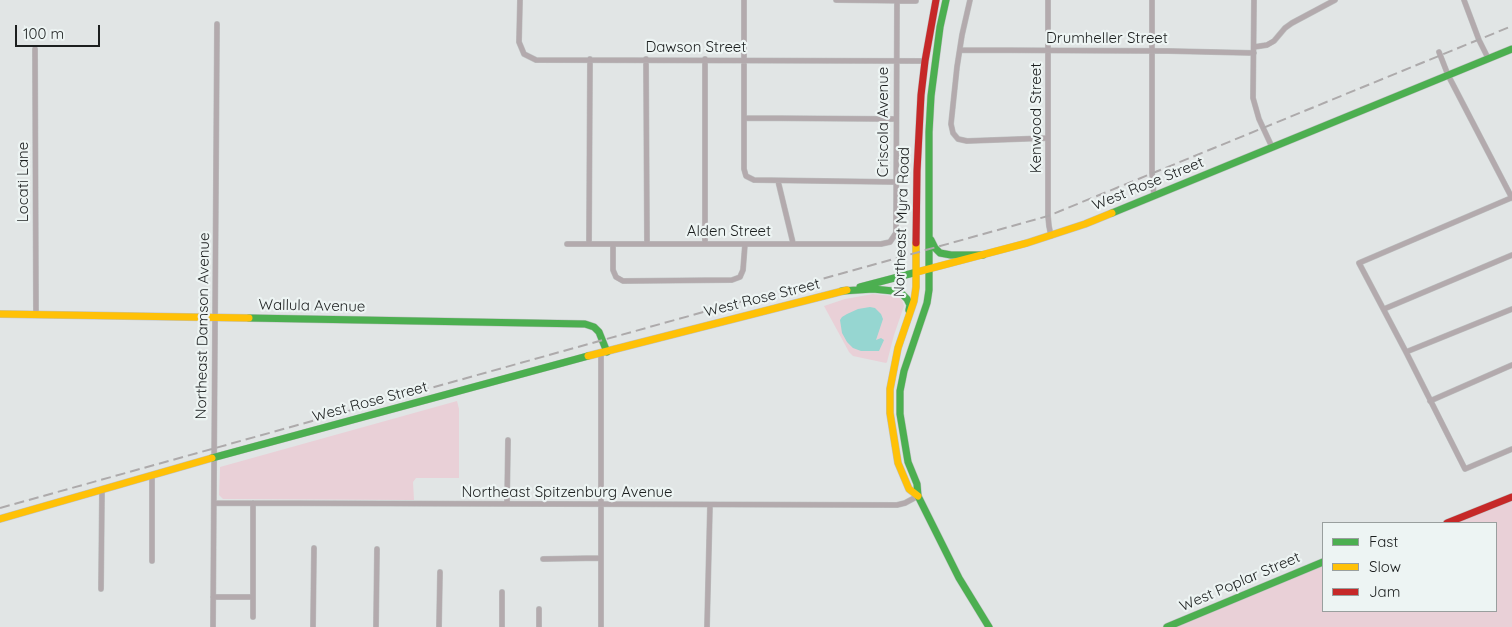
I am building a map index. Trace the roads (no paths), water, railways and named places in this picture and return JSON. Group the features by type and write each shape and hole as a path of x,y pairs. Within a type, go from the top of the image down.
{"main road":[{"name":"Northeast Myra Road","path":"918,496 909,489 898,464 892,438 890,389 898,348 915,294 917,272 917,171 925,61 936,0"},
{"name":"Northeast Myra Road","path":"946,0 931,96 929,132 930,269 927,303 904,371 900,391 900,414 908,462 917,484 918,496 959,578 989,627"},
{"name":"West Rose Street","path":"0,519 214,458 604,352 1052,236 1092,222 1512,49"},
{"path":"930,238 940,253 983,255"},
{"path":"842,291 873,289 902,294 910,305 908,321"},
{"name":"Wallula Avenue","path":"0,314 584,324 594,327 599,332 604,352"},
{"path":"1449,522 1512,496"},
{"name":"West Poplar Street","path":"1167,627 1322,562"}],"street":[{"name":"Dawson Street","path":"520,0 520,42 524,54 536,60 925,61"},
{"path":"744,0 744,169 746,176 754,180 778,181 896,182"},
{"path":"836,0 916,1"},
{"path":"970,0 960,50 951,124 953,133 958,139 967,141 1048,138"},
{"name":"Kenwood Street","path":"1048,0 1048,226 1052,236"},
{"path":"1152,0 1152,173 1154,196"},
{"path":"1254,0 1253,98 1259,120 1272,147"},
{"name":"Drumheller Street","path":"960,50 1254,50 1274,41 1292,23 1335,0"},
{"path":"1464,0 1488,58"},
{"name":"Criscola Avenue","path":"890,242 896,233 897,1"},
{"name":"Northeast Damson Avenue","path":"213,627 217,24"},
{"name":"Locati Lane","path":"35,49 36,314"},
{"path":"1439,52 1448,75 1512,198 1359,263 1465,469 1512,449"},
{"path":"589,244 590,59"},
{"path":"646,59 647,244"},
{"path":"705,60 705,244"},
{"path":"744,118 896,119"},
{"path":"778,181 792,243"},
{"name":"Alden Street","path":"567,244 881,244 890,242"},
{"path":"614,244 613,270 616,277 623,281 732,280 740,277 743,270 745,244"},
{"path":"1384,309 1512,255"},
{"path":"1406,352 1512,309"},
{"path":"601,627 600,505 604,352"},
{"path":"1430,401 1512,365"},
{"path":"507,504 508,440"},
{"path":"152,476 152,561"},
{"path":"101,588 102,490"},
{"name":"Northeast Spitzenburg Avenue","path":"214,503 897,505 918,496"},
{"path":"253,503 254,617"},
{"path":"707,627 710,505"},
{"path":"313,627 314,548"},
{"path":"376,627 377,549"},
{"path":"543,559 600,558"},
{"path":"440,572 440,627"},
{"path":"502,592 502,627"},
{"path":"213,597 253,597"},
{"path":"539,610 539,627"}],"water":[{"path":"875,308 881,314 883,319 876,340 881,338 884,340 879,351 861,351 853,348 847,342 842,333 840,320 842,317 858,309"}],"railway":[{"path":"0,508 1048,216 1512,26"}]}
